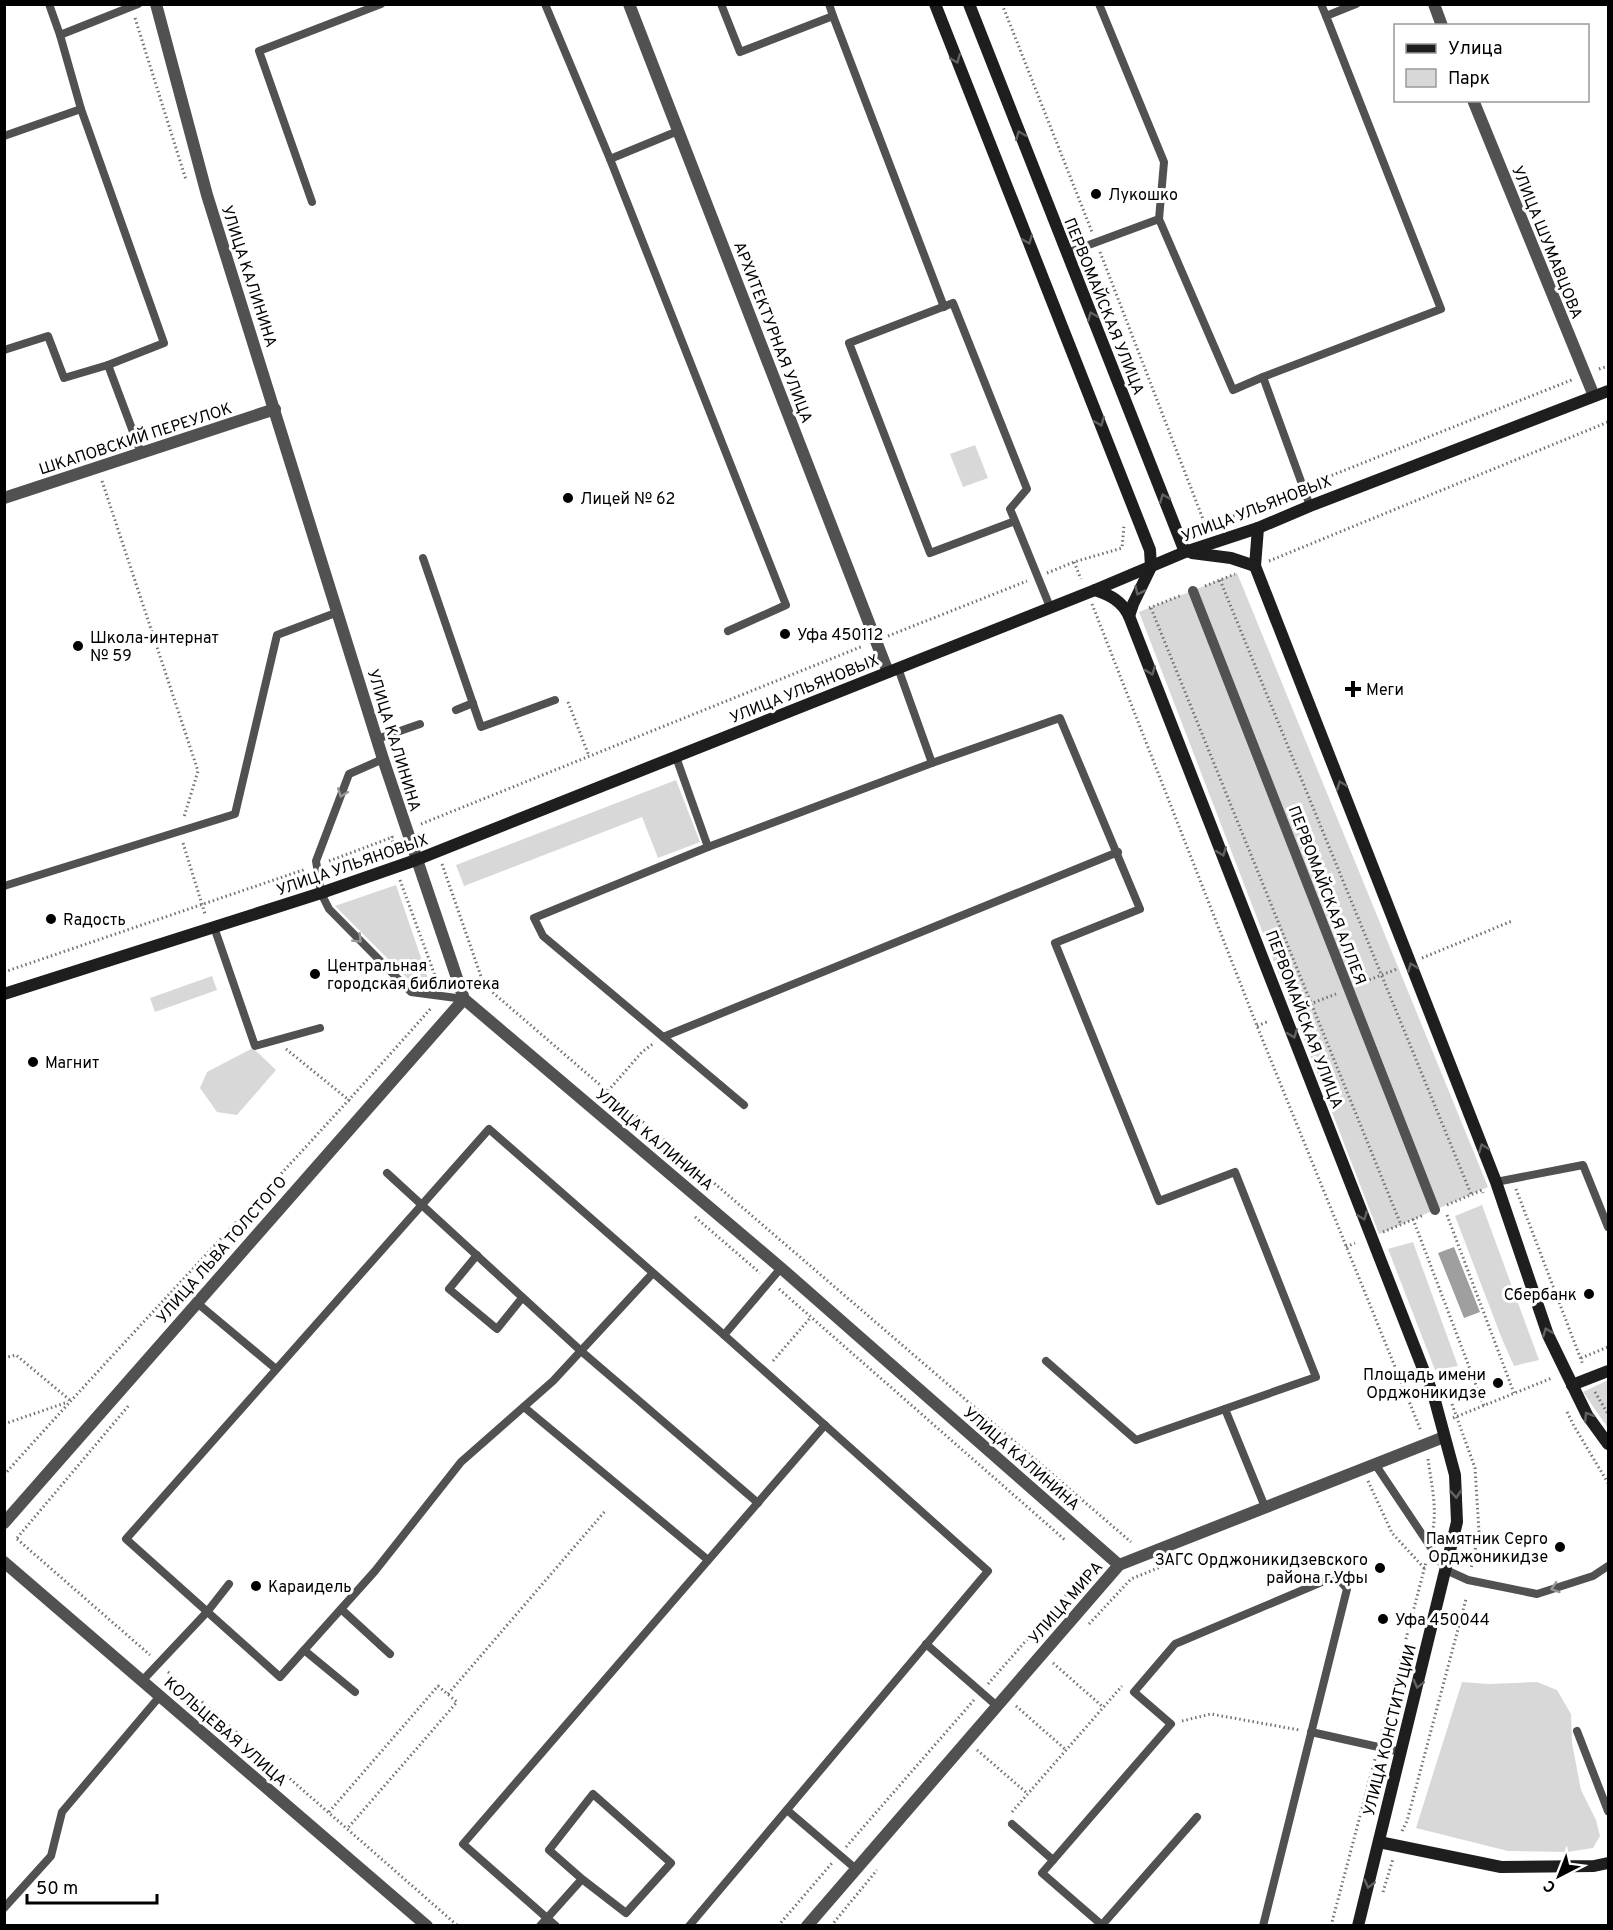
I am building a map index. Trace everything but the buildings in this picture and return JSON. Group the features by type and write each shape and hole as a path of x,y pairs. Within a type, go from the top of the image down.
{"main road":[{"path":"935,4 1150,550 1151,567 1129,616"},
{"name":"ПЕРВОМАЙСКАЯ УЛИЦА","path":"969,4 1185,552"},
{"name":"УЛИЦА УЛЬЯНОВЫХ","path":"4,994 321,894 416,860 1095,590 1185,552 1258,528 1608,391"},
{"path":"1258,528 1255,566 1496,1182 1548,1335 1587,1415 1608,1444"},
{"path":"1185,552 1231,558 1255,566"},
{"name":"ПЕРВОМАЙСКАЯ УЛИЦА","path":"1095,590 1116,599 1124,606 1129,616 1430,1387 1444,1437"},
{"path":"1572,1385 1608,1371"},
{"name":"УЛИЦА КОНСТИТУЦИИ","path":"1359,1926 1457,1522 1455,1475 1444,1437"},
{"path":"1379,1842 1501,1867 1594,1866 1608,1863"}],"street":[{"name":"УЛИЦА КАЛИНИНА","path":"156,4 207,195 383,759 464,999 780,1268 1119,1565"},
{"name":"АРХИТЕКТУРНАЯ УЛИЦА","path":"629,4 876,641 893,670"},
{"path":"1434,4 1441,24"},
{"name":"УЛИЦА ШУМАВЦОВА","path":"1474,102 1594,396"},
{"name":"ШКАПОВСКИЙ ПЕРЕУЛОК","path":"4,498 275,410"},
{"name":"ПЕРВОМАЙСКАЯ АЛЛЕЯ","path":"1193,591 1435,1210"},
{"name":"УЛИЦА ЛЬВА ТОЛСТОГО","path":"4,1523 464,999"},
{"name":"УЛИЦА МИРА","path":"807,1926 1119,1565 1444,1437"},
{"name":"КОЛЬЦЕВАЯ УЛИЦА","path":"4,1562 427,1926"}],"lane":[{"path":"4,350 48,336 64,378 108,365 164,343 81,109 49,4"},
{"path":"60,35 138,4"},
{"path":"545,4 610,159 786,605 728,631"},
{"path":"722,4 740,52 833,16"},
{"path":"829,4 944,307"},
{"path":"1099,4 1164,162 1159,219 1233,390 1441,309 1322,4"},
{"path":"1326,16 1356,4"},
{"path":"312,202 259,51 379,5"},
{"path":"4,136 81,109"},
{"path":"610,159 678,130"},
{"path":"1067,253 1159,219"},
{"path":"1015,521 930,553 849,344 953,303 1027,489 1010,509 1015,521 1038,577 1050,608"},
{"path":"108,365 141,453"},
{"path":"1263,377 1310,506"},
{"path":"423,558 481,727 555,700"},
{"path":"4,886 235,814 277,636 338,612"},
{"path":"893,670 932,763"},
{"path":"456,710 473,703"},
{"path":"744,1106 543,936 534,918 708,847 1060,718 1140,909 1055,943 1158,1201 1235,1172 1316,1377 1136,1440 1046,1361"},
{"path":"378,739 420,724"},
{"path":"675,757 708,847"},
{"path":"383,759 349,774 316,861 321,894 329,909 411,992 464,999"},
{"path":"663,1038 1118,852"},
{"path":"212,928 255,1046 320,1028"},
{"path":"653,1273 553,1382 460,1462 375,1571 280,1677 126,1539 489,1129 724,1335 988,1571 689,1926"},
{"path":"1496,1182 1583,1165 1608,1227"},
{"path":"387,1173 581,1351 758,1503"},
{"path":"477,1255 449,1289 497,1329 522,1298"},
{"path":"724,1335 780,1268"},
{"path":"196,1302 276,1369"},
{"path":"524,1407 708,1560"},
{"path":"1225,1409 1265,1507"},
{"path":"556,1926 463,1844 825,1425"},
{"path":"1375,1464 1446,1569 1468,1580 1537,1594 1593,1576 1608,1566"},
{"path":"1197,1817 1102,1925 1042,1873 1171,1724 1134,1692 1175,1644 1336,1576 1347,1589 1263,1926"},
{"path":"142,1681 207,1612 229,1584"},
{"path":"341,1609 390,1654"},
{"path":"926,1644 997,1706"},
{"path":"304,1650 355,1692"},
{"path":"4,1908 51,1856 62,1812 160,1696"},
{"path":"1576,1731 1608,1811"},
{"path":"1311,1732 1401,1752"},
{"path":"593,1794 671,1863 626,1913 582,1880 549,1850 593,1794"},
{"path":"786,1810 856,1869"},
{"path":"1012,1824 1053,1860"},
{"path":"540,1926 582,1880"}],"path":[{"path":"1261,505 1608,366"},
{"path":"1269,561 1608,422"},
{"path":"98,468 198,771 179,832 201,905 212,928"},
{"path":"4,972 316,866 1074,562 1122,548"},
{"path":"1220,580 1471,1194"},
{"path":"1151,608 1401,1225"},
{"path":"1102,626 1257,1026 1420,1431 1552,1378 1555,1385"},
{"path":"555,700 565,695 589,756"},
{"path":"437,852 484,985 1131,1542"},
{"path":"1425,957 1512,921"},
{"path":"4,1475 70,1401 350,1101 442,996"},
{"path":"1257,1026 1269,1021"},
{"path":"608,1092 642,1052 663,1038"},
{"path":"275,1040 350,1101"},
{"path":"1482,1190 1444,1206 1514,1393"},
{"path":"1378,1234 1413,1220 1484,1406"},
{"path":"1346,1247 1355,1243"},
{"path":"764,1371 811,1317"},
{"path":"1581,1358 1608,1347"},
{"path":"4,1359 16,1355 70,1401"},
{"path":"1593,1387 1608,1414"},
{"path":"4,1424 70,1401"},
{"path":"1566,1409 1608,1483"},
{"path":"1428,1459 1433,1488 1434,1520 1430,1547"},
{"path":"1367,1480 1392,1533 1425,1569"},
{"path":"448,1694 606,1510"},
{"path":"17,1538 458,1926"},
{"path":"1084,1630 1131,1579 1196,1552"},
{"path":"778,1926 1093,1564"},
{"path":"1399,1836 1407,1821 1466,1599"},
{"path":"1053,1663 1103,1707"},
{"path":"1012,1824 1006,1819 1124,1683 1134,1692"},
{"path":"329,1812 438,1686 457,1702 348,1829"},
{"path":"1023,1698 1016,1706 1066,1750"},
{"path":"1171,1724 1211,1714 1311,1732"},
{"path":"976,1750 1028,1794"},
{"path":"831,1926 877,1870"}],"green space":[{"path":"975,445 988,478 963,487 950,454"},
{"path":"1237,573 1488,1187 1379,1234 1139,612"},
{"path":"676,780 700,842 658,858 642,817 464,886 456,865"},
{"path":"396,885 428,978 413,984 335,906"},
{"path":"212,976 217,990 155,1012 150,998"},
{"path":"253,1048 276,1070 237,1115 217,1112 200,1088 207,1072"},
{"path":"1482,1205 1539,1360 1514,1366 1455,1216"},
{"path":"1413,1242 1458,1366 1435,1370 1388,1249"},
{"path":"1608,1380 1608,1428 1583,1392"},
{"path":"1462,1682 1489,1684 1537,1682 1557,1690 1571,1714 1572,1743 1581,1790 1596,1820 1600,1836 1593,1848 1567,1852 1508,1851 1416,1828"}],"shaded area":[{"path":"1454,1247 1480,1312 1464,1318 1438,1253"}],"place":[{"name":"Лукошко","path":"1096,194"},
{"name":"Лицей № 62","path":"568,498"},
{"name":"Уфа 450112","path":"785,634"},
{"name":"Школа-интернат № 59","path":"78,646"},
{"name":"Меги","path":"1353,689"},
{"name":"Rадость","path":"51,919"},
{"name":"Центральная городская библиотека","path":"315,974"},
{"name":"Магнит","path":"33,1062"},
{"name":"Сбербанк","path":"1589,1294"},
{"name":"Площадь имени Орджоникидзе","path":"1498,1383"},
{"name":"Памятник Серго Орджоникидзе","path":"1560,1547"},
{"name":"ЗАГС Орджоникидзевского района г.Уфы","path":"1380,1568"},
{"name":"Караидель","path":"256,1586"},
{"name":"Уфа 450044","path":"1383,1619"}]}
